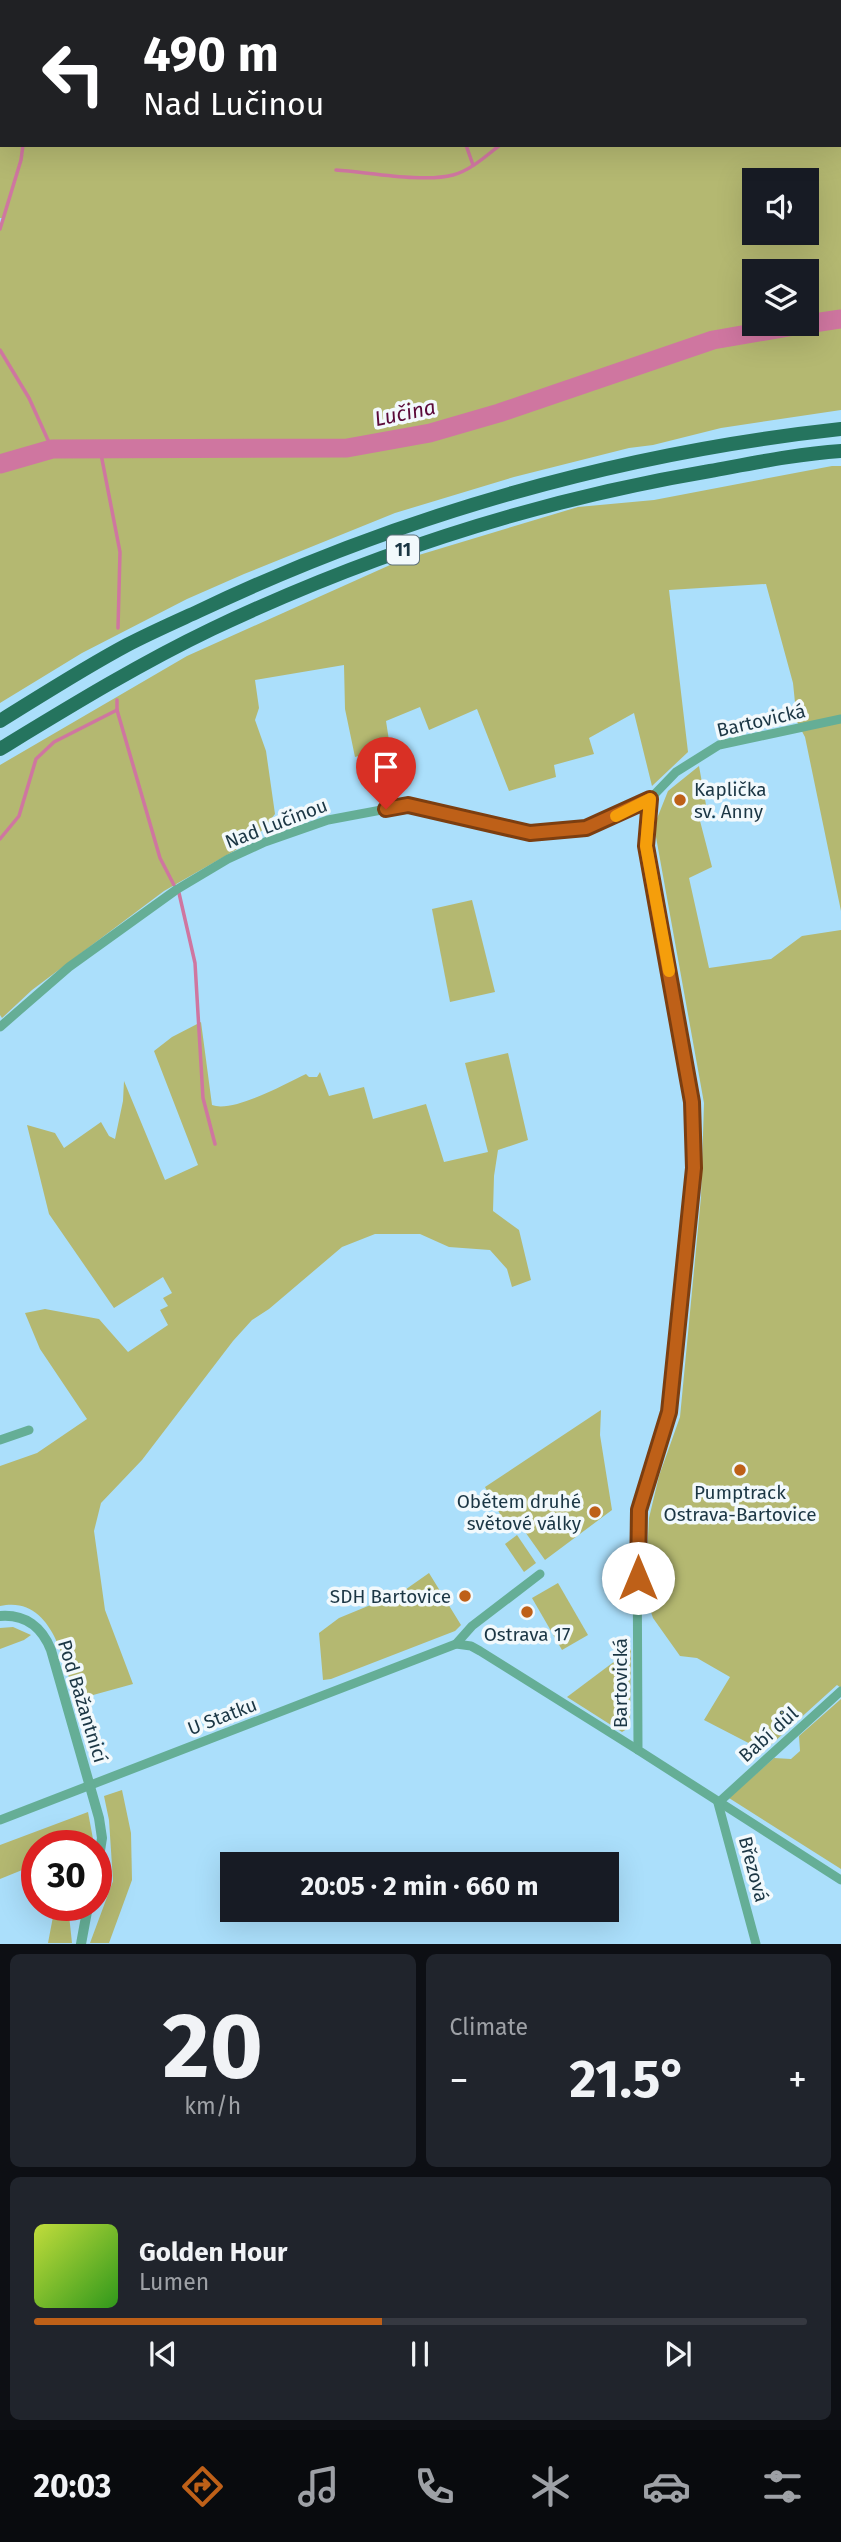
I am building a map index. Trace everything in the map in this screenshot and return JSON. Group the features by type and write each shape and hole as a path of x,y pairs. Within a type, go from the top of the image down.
{"highway":[{"name":"11","path":"0,721 128,645 250,586 400,528 536,484 733,443 841,429"},
{"name":"11","path":"0,749 85,698 211,630 308,587 405,550 542,506 646,482 814,453 841,452"}],"street":[{"name":"Bartovická","path":"841,719 719,745 676,772 650,799 646,846 692,1102 694,1168 669,1412 637,1521 638,1750 841,1880"},
{"name":"Nad Lučinou","path":"0,1027 69,967 176,890 228,859 265,842 362,812 408,805 530,833 586,828 650,799"},
{"path":"0,1440 29,1430"},
{"name":"U Statku","path":"0,1820 456,1644 472,1626 540,1574"},
{"name":"Pod Bažantnicí","path":"0,1615 22,1618 37,1627 47,1640 91,1785 100,1830"},
{"path":"456,1644 471,1646 480,1651 638,1750"},
{"name":"Babí důl","path":"718,1803 841,1691"},
{"name":"Březová","path":"718,1803 756,1944"},
{"path":"80,1944 85,1921"}],"green space":[{"path":"0,147 841,147 841,410 721,428 653,445 629,448 514,477 395,513 187,599 82,653 0,703 0,229 4,218 0,218"},
{"path":"841,466 841,911 805,737 797,722 793,683 766,584 669,590 688,752 652,786 634,713 589,738 594,754 554,765 556,777 509,791 477,709 429,730 420,707 386,721 390,747 355,757 345,709 344,665 255,680 259,708 255,720 266,751 275,814 255,839 164,891 32,990 2,1018 0,1015 0,765 187,656 399,561 578,507 654,500"},
{"path":"699,766 708,816 699,817 712,867 689,878 709,968 771,959 802,936 841,930 841,1688 837,1685 764,1751 704,1720 730,1677 697,1658 680,1656 653,1618 645,1594 649,1518 659,1476 680,1417 701,1197 704,1103 654,826 668,791"},
{"path":"472,900 495,992 450,1002 432,909"},
{"path":"201,1022 212,1105 233,1105 306,1074 309,1077 317,1077 320,1072 329,1096 364,1087 373,1119 426,1104 444,1162 488,1152 465,1063 508,1053 528,1140 498,1150 493,1211 519,1230 531,1280 512,1287 507,1269 490,1250 449,1247 420,1234 375,1234 342,1247 269,1309 252,1320 142,1460 101,1503 94,1531 105,1610 133,1684 75,1700 61,1651 44,1621 33,1611 18,1605 0,1606 0,1466 37,1453 87,1419 40,1349 25,1313 45,1309 99,1319 128,1352 168,1325 160,1310 168,1306 163,1298 172,1293 163,1277 114,1308 49,1214 27,1125 55,1133 64,1148 101,1122 109,1136 115,1139 124,1081 165,1180 198,1165 154,1051 172,1037"},
{"path":"601,1410 600,1435 612,1510 545,1560 516,1519 505,1523 485,1487"},
{"path":"517,1535 536,1563 524,1572 505,1544"},
{"path":"429,1573 461,1625 455,1631 323,1680 319,1633 339,1618 402,1592"},
{"path":"558,1583 588,1635 562,1650 532,1598"},
{"path":"13,1627 31,1635 0,1649 0,1628"},
{"path":"631,1649 630,1727 622,1732 567,1697"},
{"path":"841,1699 841,1869 729,1798 774,1758 791,1759 800,1751 799,1736"},
{"path":"122,1790 131,1833 132,1880 109,1943 90,1943 98,1921 112,1921 112,1830 110,1830 104,1796"},
{"path":"88,1812 91,1830 40,1830"},
{"path":"21,1837 21,1870 0,1879 0,1845"},
{"path":"52,1921 70,1921 72,1943 48,1943"}],"waterway":[{"path":"0,229 23,147"},
{"path":"467,147 473,165"},
{"path":"336,170 441,177 466,170 497,147"},
{"name":"Lučina","path":"819,322 841,319"},
{"name":"Lučina","path":"0,464 52,449 347,448 430,433 499,413 713,340 742,335"},
{"path":"0,350 29,398 52,449"},
{"path":"100,449 120,552 118,628"},
{"path":"0,839 19,816 36,759 54,742 117,710 117,700"},
{"path":"117,710 160,858 174,885"},
{"path":"179,893 195,963 203,1098 215,1144"}],"slow traffic":[{"path":"616,816 650,799 646,846 669,971"}],"place":[{"name":"Kaplička sv. Anny","path":"680,800"},
{"name":"Pumptrack Ostrava-Bartovice","path":"740,1470"},
{"name":"Obětem druhé světové války","path":"595,1512"},
{"name":"SDH Bartovice","path":"465,1596"},
{"name":"Ostrava 17","path":"527,1612"}],"route":[{"path":"386,809 408,805 530,833 586,828 622,814 650,799 646,846 692,1102 694,1168 669,1412 637,1521 638,1578"}]}
